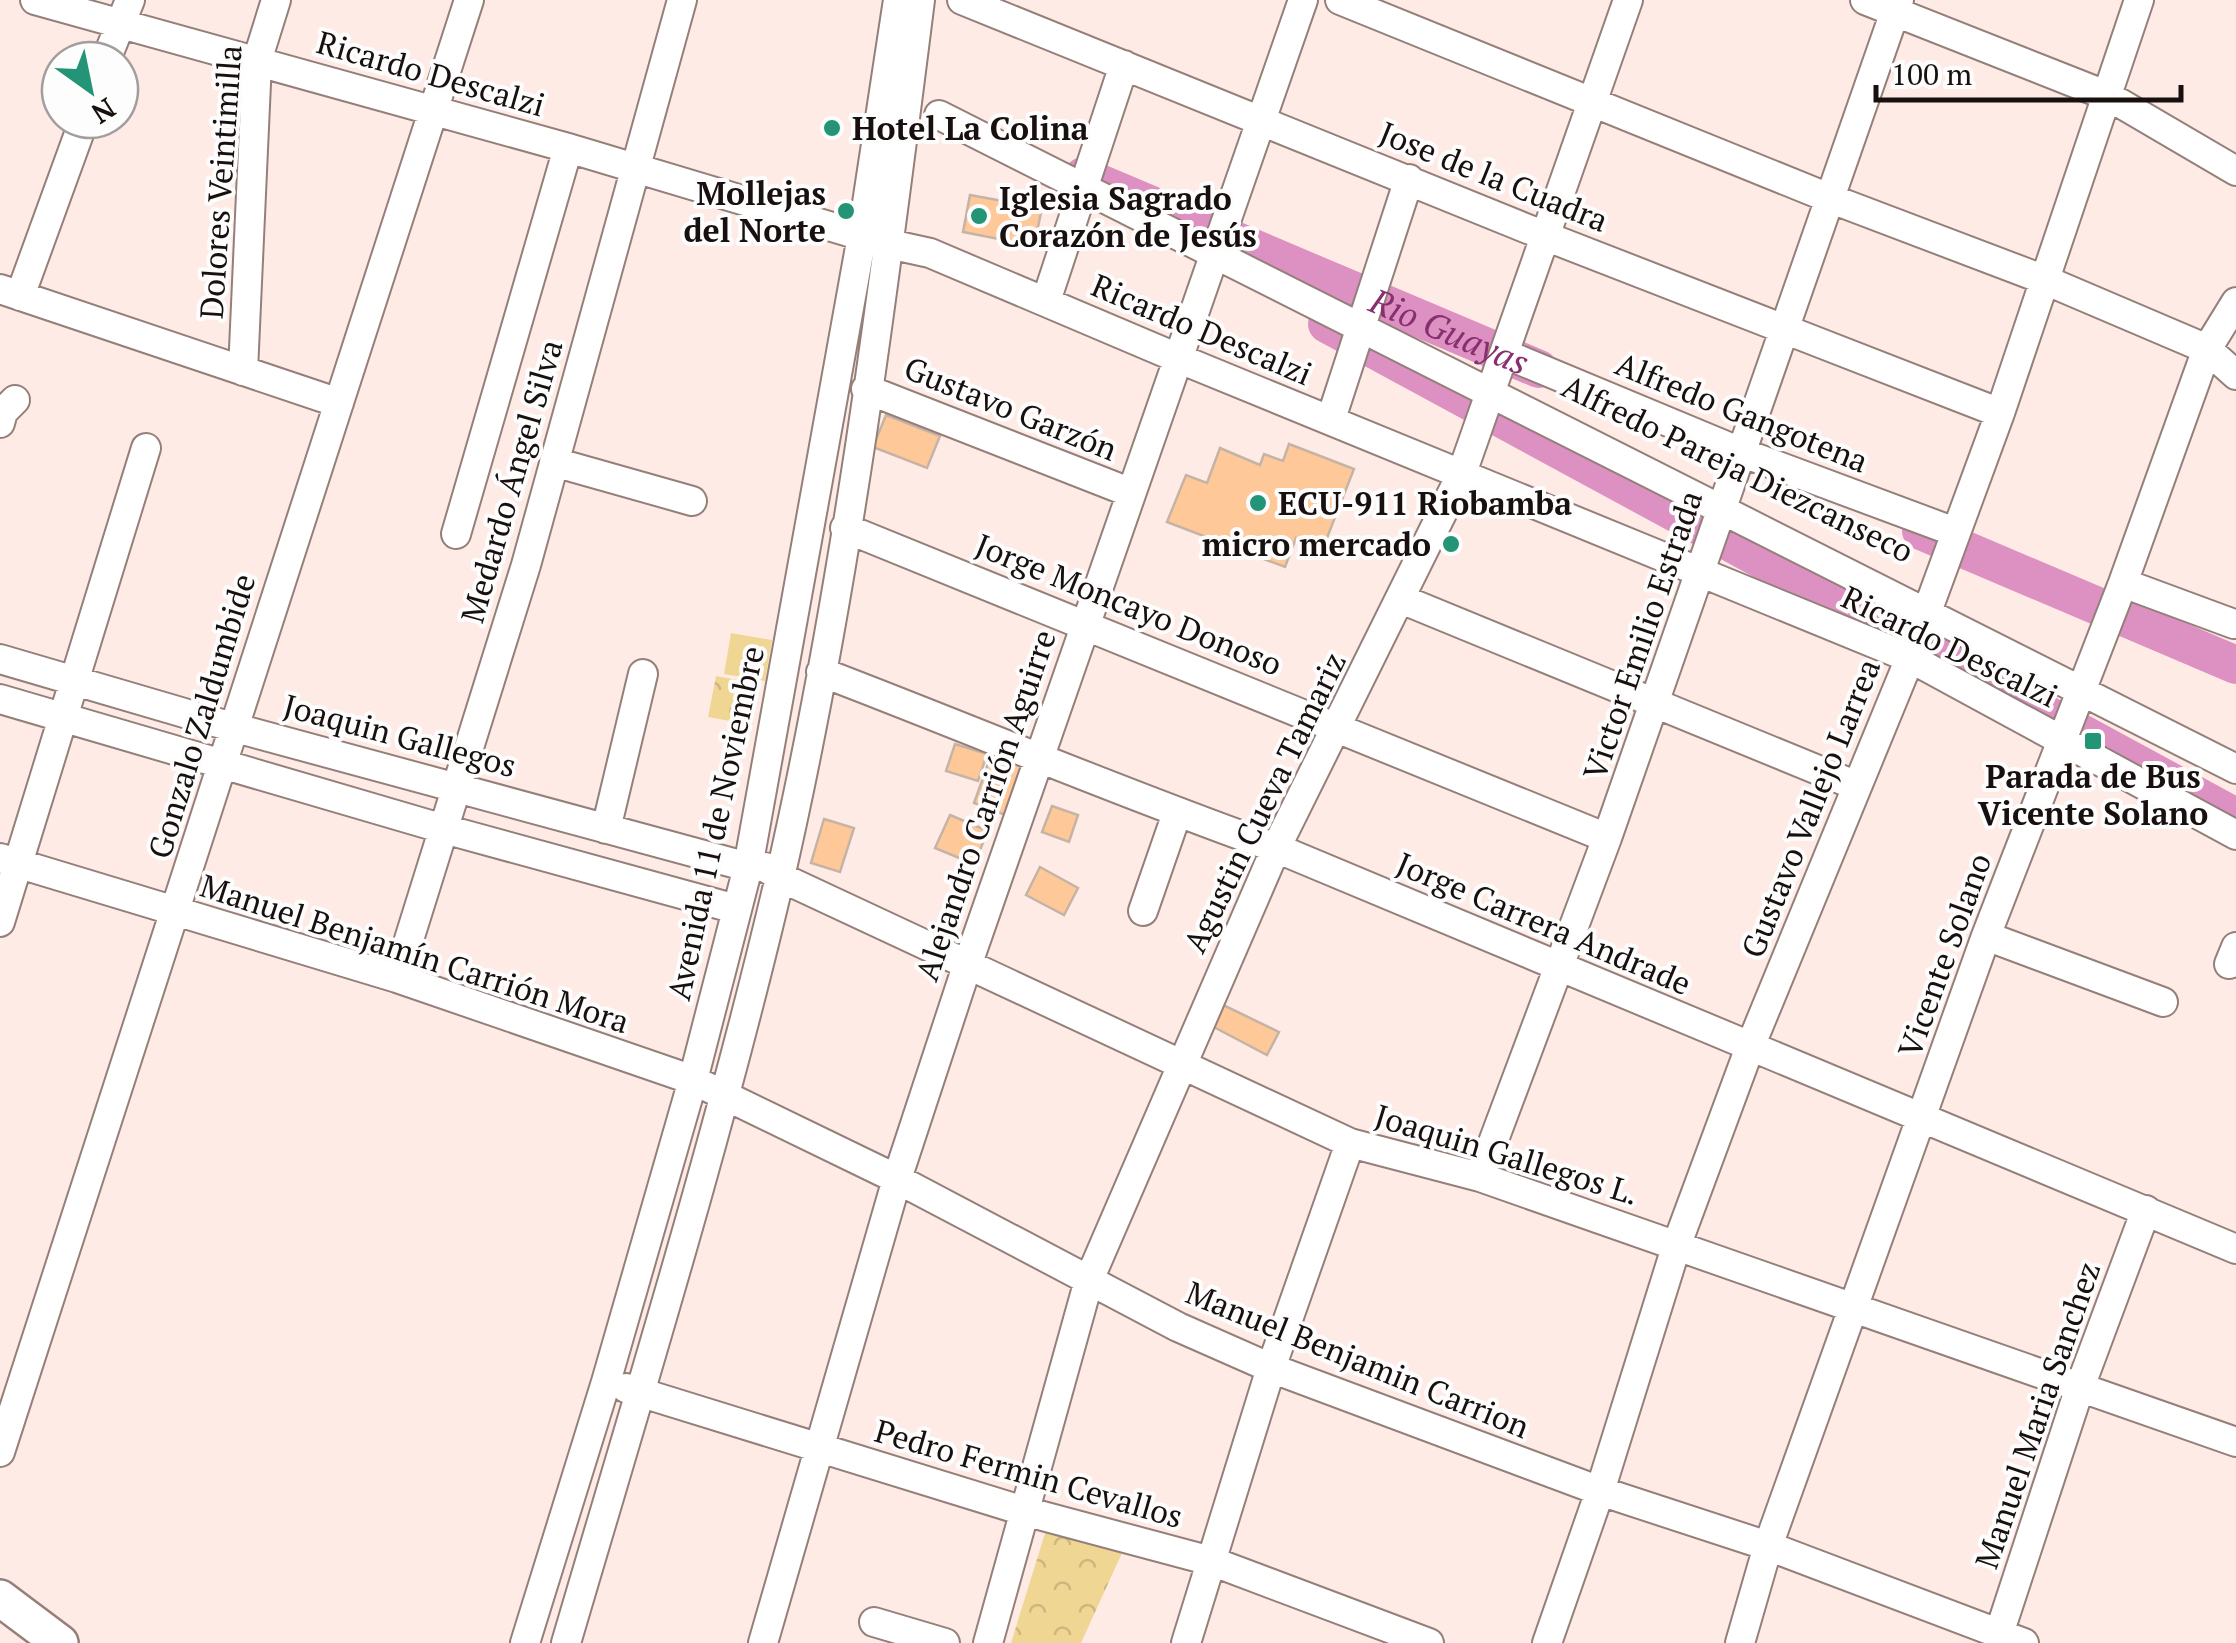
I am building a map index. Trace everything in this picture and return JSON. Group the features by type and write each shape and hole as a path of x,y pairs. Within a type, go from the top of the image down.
{"main road":[{"path":"0,1598 60,1643"}],"street":[{"name":"Ricardo Descalzi","path":"34,0 124,12 257,61 889,244 923,250 1910,658 2236,836"},
{"name":"Dolores Veintimilla","path":"243,371 257,61 276,0"},
{"name":"Gonzalo Zaldumbide","path":"0,1452 469,0"},
{"name":"Medardo Ángel Silva","path":"398,978 554,462 682,0"},
{"name":"Avenida 11 de Noviembre","path":"525,1643 693,1080 748,867 862,236 898,0"},
{"name":"Avenida 11 de Noviembre","path":"566,1643 640,1392 780,877 845,528 889,244 920,0"},
{"name":"Jose de la Cuadra","path":"962,0 1545,236 2000,414"},
{"name":"Alejandro Carrión Aguirre","path":"763,1643 898,1179 968,963 1303,0"},
{"path":"1340,0 1829,198 2044,280 2206,349 2236,375"},
{"name":"Agustin Cueva Tamariz","path":"988,1643 1089,1280 1276,848 1462,473 1628,0"},
{"path":"1864,0 1897,6 2108,96 2236,172"},
{"name":"Gustavo Vallejo Larrea","path":"1547,1643 1600,1491 1677,1244 1750,1047 1910,658 2000,414 2139,0"},
{"name":"Victor Emilio Estrada","path":"1480,1177 1655,704 1897,6"},
{"path":"114,40 124,12"},
{"path":"1046,301 1124,65"},
{"name":"Alfredo Pareja Diezcanseco","path":"2236,752 939,115 2236,769"},
{"path":"75,140 10,292 338,404"},
{"path":"456,534 568,148"},
{"path":"1331,420 1409,179"},
{"name":"Vicente Solano","path":"1740,1643 1768,1546 1986,936 2123,583 2206,349 2236,302"},
{"name":"Alfredo Gangotena","path":"1505,354 1743,453 1955,532"},
{"name":"Gustavo Garzón","path":"866,389 1129,492"},
{"path":"0,922 10,861 64,718 146,448"},
{"path":"554,462 692,501"},
{"name":"Jorge Moncayo Donoso","path":"845,528 1607,838"},
{"path":"2123,583 2234,624"},
{"path":"1401,600 1857,786"},
{"name":"Joaquin Gallegos","path":"0,660 606,829 748,867 765,867 780,877"},
{"name":"Jorge Carrera Andrade","path":"821,672 1177,813 1276,848 2236,1249"},
{"path":"606,829 643,674"},
{"path":"0,698 444,829 736,908"},
{"path":"1143,911 1177,813"},
{"name":"Manuel Benjamín Carrión Mora","path":"10,861 398,978 693,1080"},
{"name":"Joaquin Gallegos L.","path":"780,877 1350,1143 1480,1177 2236,1442"},
{"path":"1986,936 2163,1002"},
{"name":"Manuel Benjamin Carrion","path":"693,1080 898,1179 1178,1327 1270,1368 1600,1491 1768,1546 2006,1640"},
{"path":"1186,1643 1270,1368 1350,1143"},
{"name":"Manuel Maria Sanchez","path":"2006,1640 2080,1387 2146,1210"},
{"name":"Pedro Fermin Cevallos","path":"606,1382 1024,1510 1211,1561 1429,1643"},
{"path":"874,1622 945,1643"}],"green space":[{"path":"731,633 772,640 765,681 724,674"},
{"path":"716,676 760,684 752,725 708,717"},
{"path":"1046,1530 1122,1553 1081,1643 1011,1643"}],"building":[{"path":"970,195 1042,208 1034,246 963,232"},
{"path":"886,415 940,436 927,468 873,447"},
{"name":"ECU-911 Riobamba","path":"1289,444 1354,469 1323,548 1296,538 1285,567 1167,522 1186,475 1207,483 1220,448 1260,465 1264,454 1283,461"},
{"path":"955,744 987,754 978,781 946,771"},
{"path":"993,750 1027,763 1008,816 974,803"},
{"path":"1052,806 1078,815 1069,842 1042,832"},
{"path":"950,815 988,831 974,864 935,848"},
{"path":"824,819 854,828 840,872 811,863"},
{"path":"1040,867 1078,888 1064,915 1026,895"},
{"path":"1219,1003 1279,1032 1267,1055 1210,1025"}],"waterway":[{"name":"Rio Guayas","path":"1083,176 1539,369"},
{"name":"Rio Guayas","path":"1327,324 2236,817"},
{"name":"Rio Guayas","path":"1921,531 2236,665"}],"place":[{"name":"Hotel La Colina","path":"832,128"},
{"name":"Mollejas del Norte","path":"846,211"},
{"name":"Iglesia Sagrado Corazón de Jesús","path":"979,216"},
{"name":"ECU-911 Riobamba","path":"1258,503"},
{"name":"micro mercado","path":"1451,544"},
{"name":"Parada de Bus Vicente Solano","path":"2093,741"}]}
